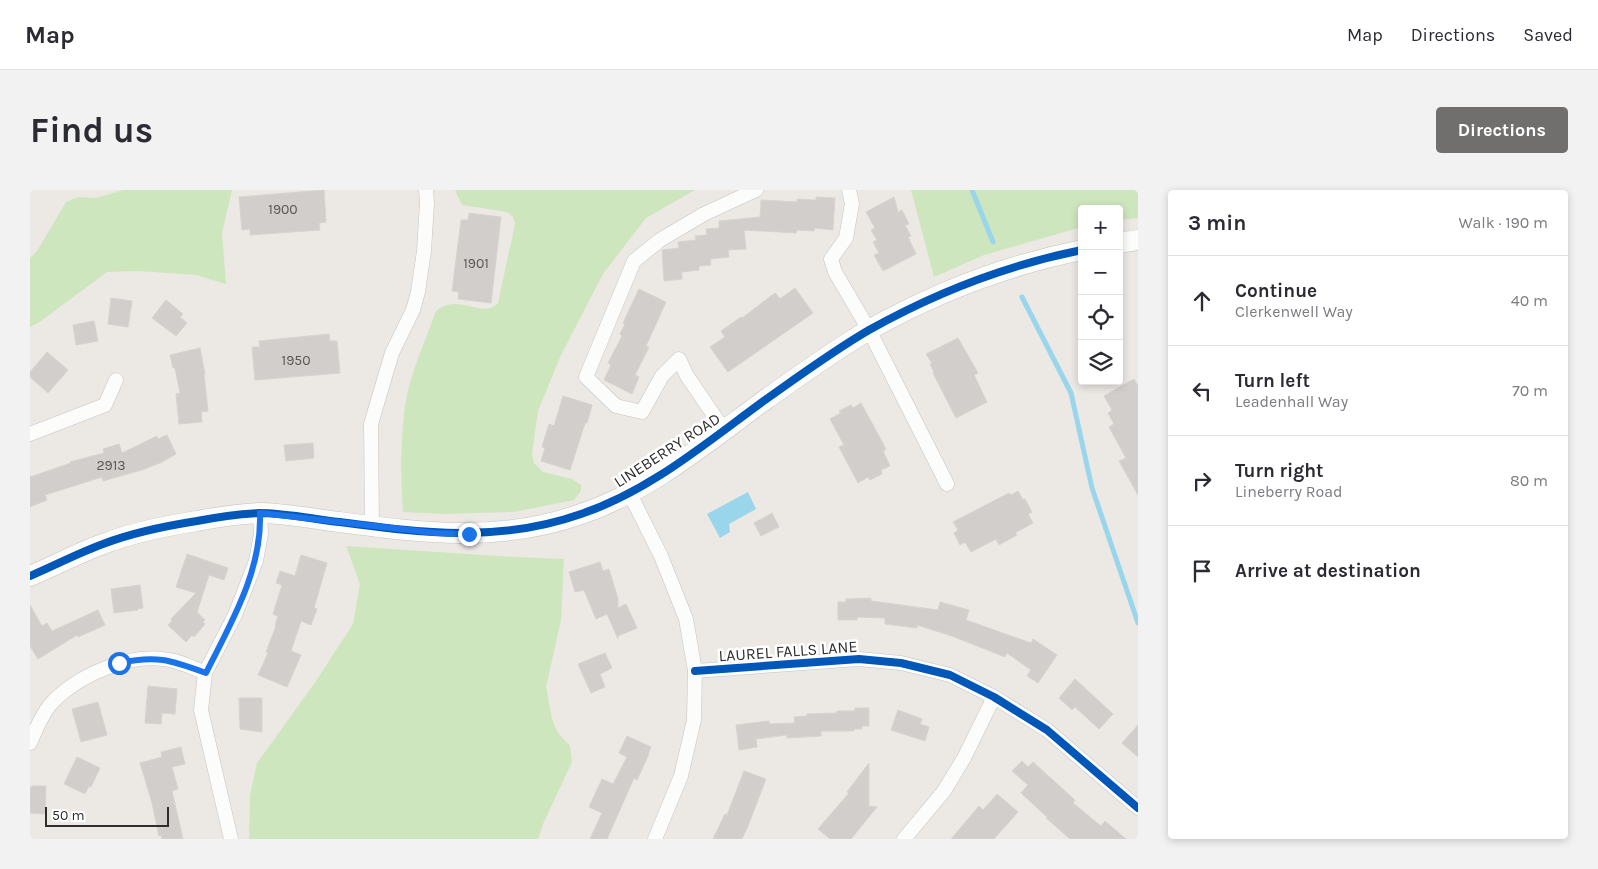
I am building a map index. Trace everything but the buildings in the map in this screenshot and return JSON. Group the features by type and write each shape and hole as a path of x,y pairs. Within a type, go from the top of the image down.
{"street":[{"path":"372,526 371,424 392,353 413,310 418,292 424,251 426,190"},
{"path":"724,430 687,376 679,359 662,376 642,412 616,406 586,377 634,261 660,240 704,214 756,190"},
{"path":"849,190 852,204 846,238 831,259 835,272 869,330 947,484"},
{"path":"1123,242 1138,240"},
{"name":"LINEBERRY ROAD","path":"30,576 101,544 131,534 218,517 260,513 436,533 496,533 524,529 581,514 630,494 869,330 948,292 987,276 1031,262 1078,251"},
{"path":"30,434 105,405 116,380"},
{"path":"630,494 661,556 686,619 695,672 694,720 681,776 656,839"},
{"path":"231,839 200,710 206,673 235,615 256,561 261,534 260,513"},
{"path":"30,743 38,724 49,706 72,687 119,663 142,658 170,660 206,673"},
{"name":"LAUREL FALLS LANE","path":"695,672 859,658 902,663 950,675 994,697 1047,730 1138,808"},
{"path":"904,839 944,791 964,758 994,697"}],"green space":[{"path":"123,190 232,190 222,233 226,284 196,275 139,271 107,272 41,321 30,327 30,258 37,251 66,202 78,197 97,198"},
{"path":"455,190 695,190 646,218 603,274 561,355 538,411 532,454 534,463 543,472 572,479 581,485 581,491 574,500 514,512 443,514 403,512 401,452 406,402 412,376 436,311 453,304 485,309 498,303 515,224 513,217 507,212 462,205"},
{"path":"911,190 1138,190 1138,218 1123,220 1123,205 1078,205 1078,228 984,255 934,277"},
{"path":"346,546 564,559 561,620 546,687 552,719 558,733 570,746 572,762 538,839 249,839 250,795 257,763 314,684 353,624 360,584"}],"water":[{"path":"748,492 756,509 729,524 730,532 720,538 707,514"}],"waterway":[{"path":"972,190 993,242"},
{"path":"1022,297 1071,393 1092,488 1138,623"}],"cycle path":[{"path":"30,576 126,536 173,525 236,515 279,514 370,526 461,533 520,529 551,523 581,514 606,504 654,479 829,355 869,330 920,304 972,282 1026,264 1078,251"},
{"path":"695,671 859,659 901,663 950,675 994,697 1047,730 1138,808"}],"route":[{"path":"119,663 142,658 170,660 206,673 235,615 256,561 261,534 260,513 436,533 469,534"}]}
